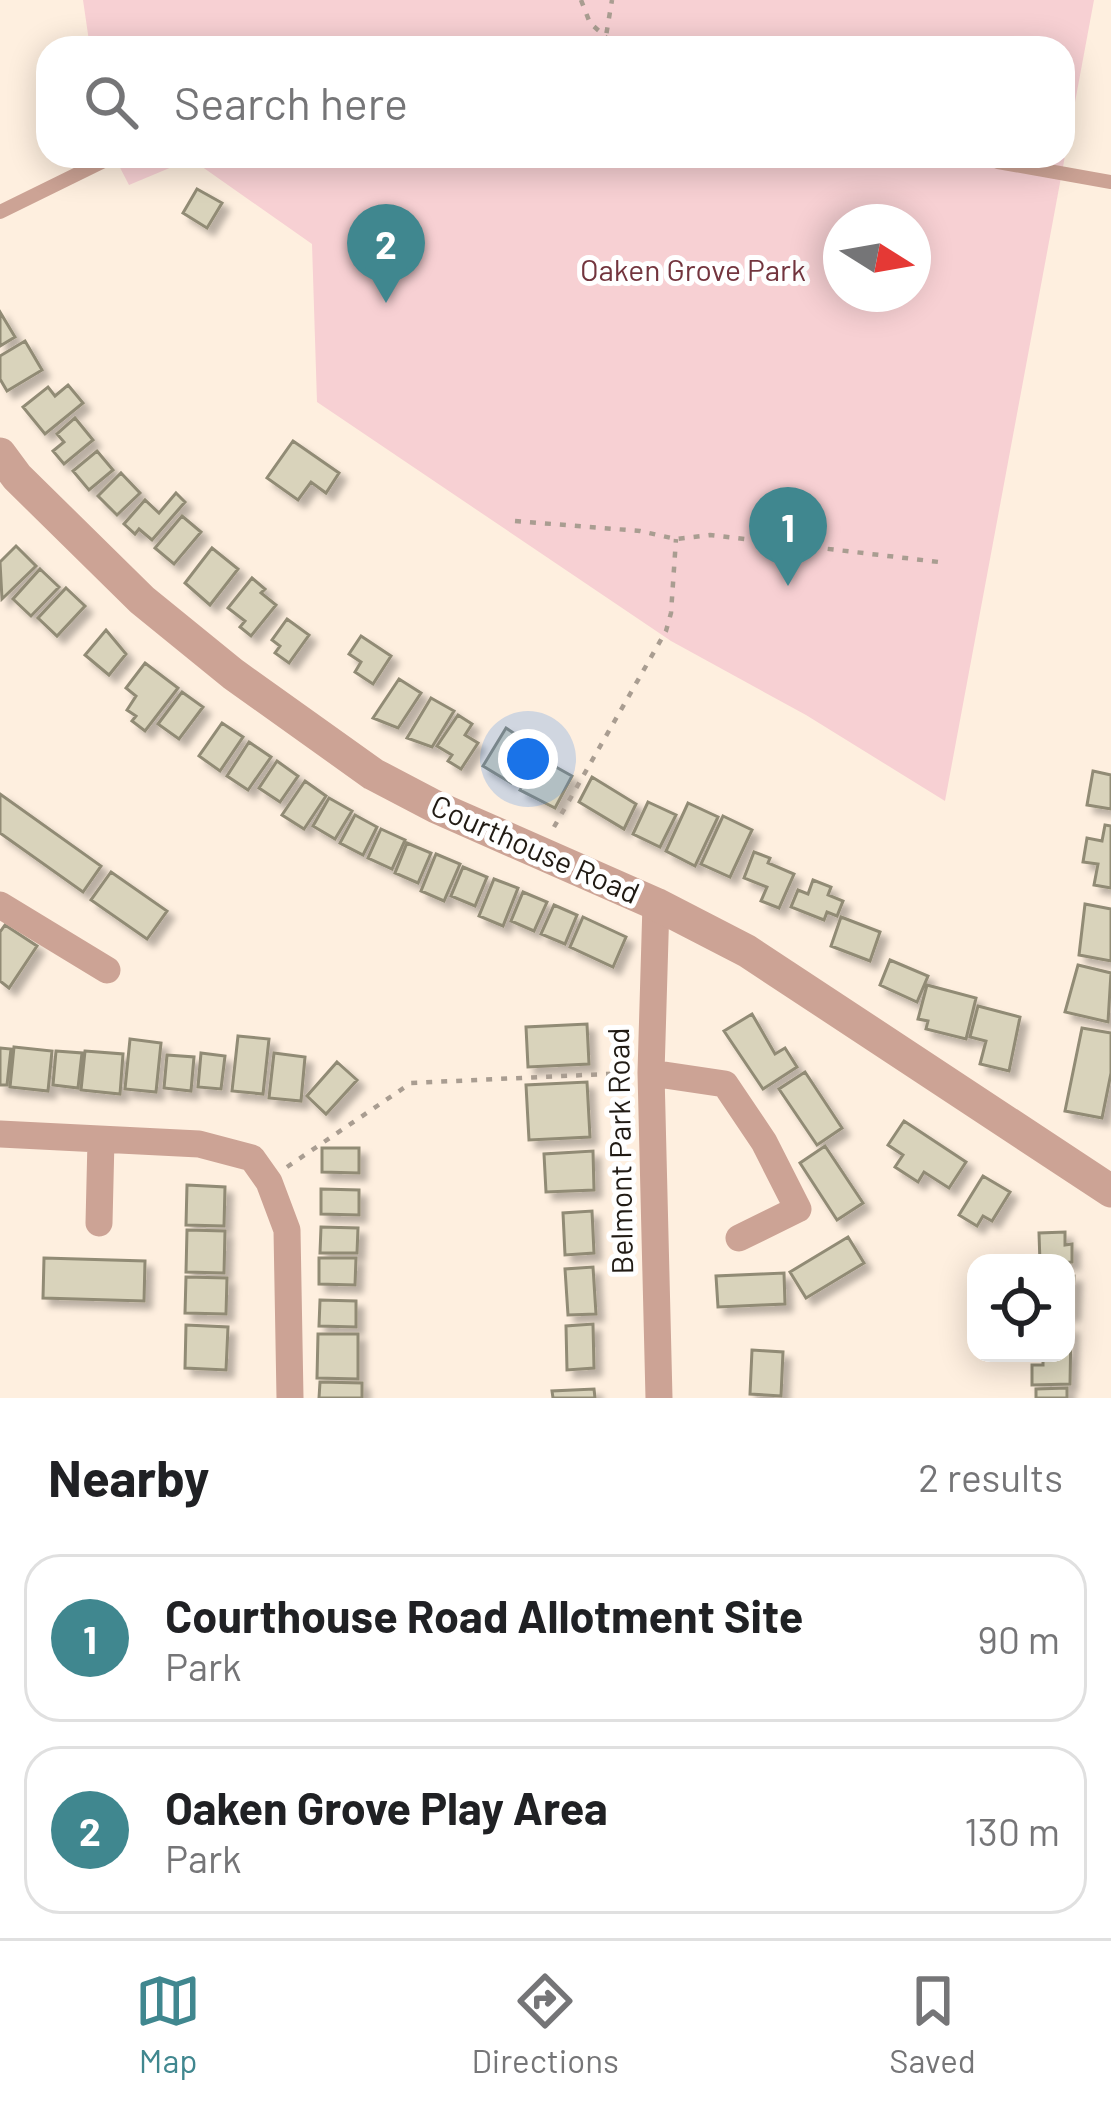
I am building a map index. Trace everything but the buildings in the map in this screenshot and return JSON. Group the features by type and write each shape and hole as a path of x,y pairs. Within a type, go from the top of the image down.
{"street":[{"name":"Courthouse Road","path":"0,454 17,477 142,600 233,674 373,773 656,904 747,952 1111,1191"},
{"path":"0,904 107,970"},
{"name":"Belmont Park Road","path":"656,904 651,1072 659,1398"},
{"path":"651,1072 725,1084 764,1142 798,1209 739,1238"},
{"path":"0,1134 199,1144 253,1158 269,1182 287,1230 290,1398"},
{"path":"99,1223 100,1140"}],"lane":[{"path":"0,212 90,168"},
{"path":"1032,168 1111,182"}],"path":[{"path":"581,0 590,23 605,36"},
{"path":"606,36 612,0"},
{"path":"515,521 640,531 676,539 710,535 940,562"},
{"path":"539,853 666,631 676,539"},
{"path":"269,1182 411,1083 651,1072"}],"green space":[{"path":"83,0 1094,0 1075,102 1075,36 88,36"},
{"path":"120,168 170,168 129,185"},
{"name":"Oaken Grove Park","path":"204,168 1063,168 945,801 806,715 671,641 317,402 312,244"}],"place":[{"name":"Oaken Grove Play Area","path":"386,303"},
{"name":"Courthouse Road Allotment Site","path":"788,586"}]}
